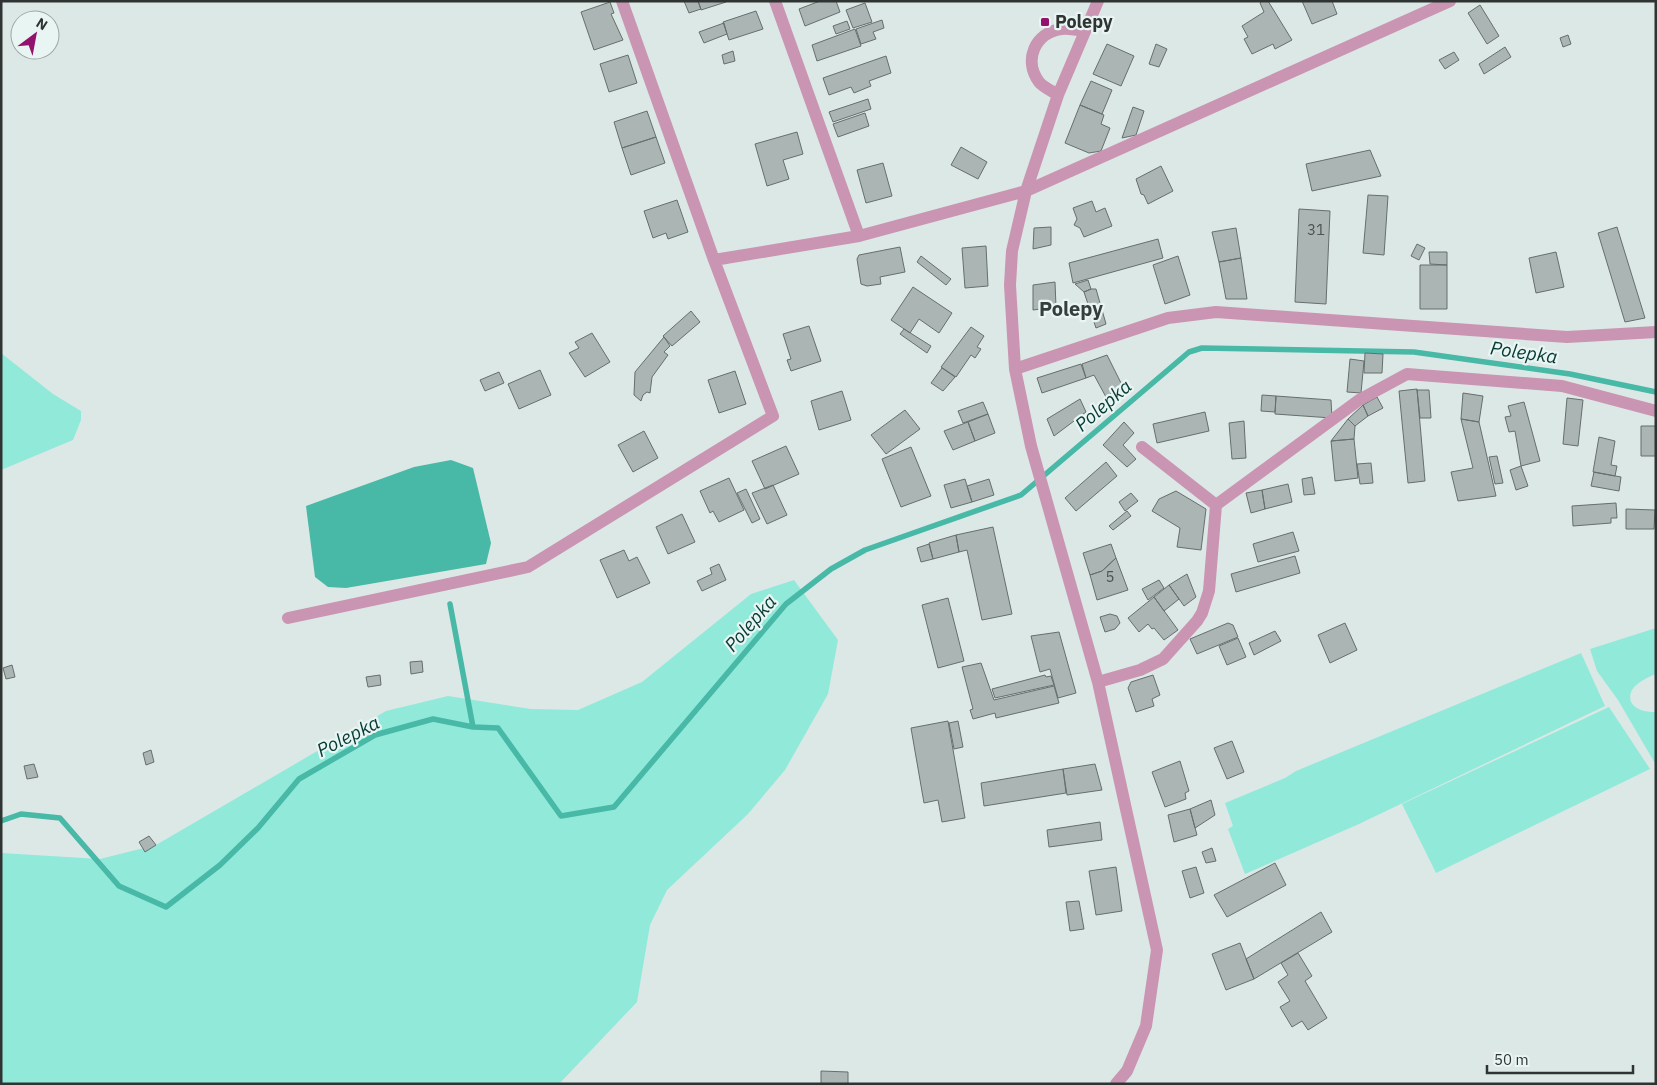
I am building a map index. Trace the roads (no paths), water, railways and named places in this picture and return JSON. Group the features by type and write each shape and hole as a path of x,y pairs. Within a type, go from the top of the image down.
{"street":[{"path":"288,618 528,567 773,416 714,260 622,1"},
{"path":"775,1 859,236"},
{"path":"1098,1 1058,95 1026,191 1010,268 1016,370 1032,446 1098,682 1157,950 1146,1026 1127,1071 1116,1084"},
{"path":"714,260 859,236 1026,191 1450,1"},
{"path":"1058,95 1040,83 1030,66 1033,48 1044,34 1062,28 1085,31"},
{"path":"1016,370 1168,318 1216,312 1567,337 1656,332"},
{"path":"1098,682 1140,670 1163,659 1197,621 1202,613 1209,591 1216,505 1360,400 1407,374 1562,386 1656,411"},
{"path":"1142,447 1216,505"}],"waterway":[{"name":"Polepka","path":"1,821 21,814 60,818 119,886 166,907 220,865 258,828 299,779 375,735 433,719 473,727 498,728 561,816 614,807 786,604 831,569 865,550 1021,495 1189,352 1202,348 1414,352 1570,374 1656,392"},
{"path":"450,604 473,727"}],"place":[{"name":"Polepy","path":"1045,22"}],"district":[{"name":"Polepy","path":"1071,309"}]}
